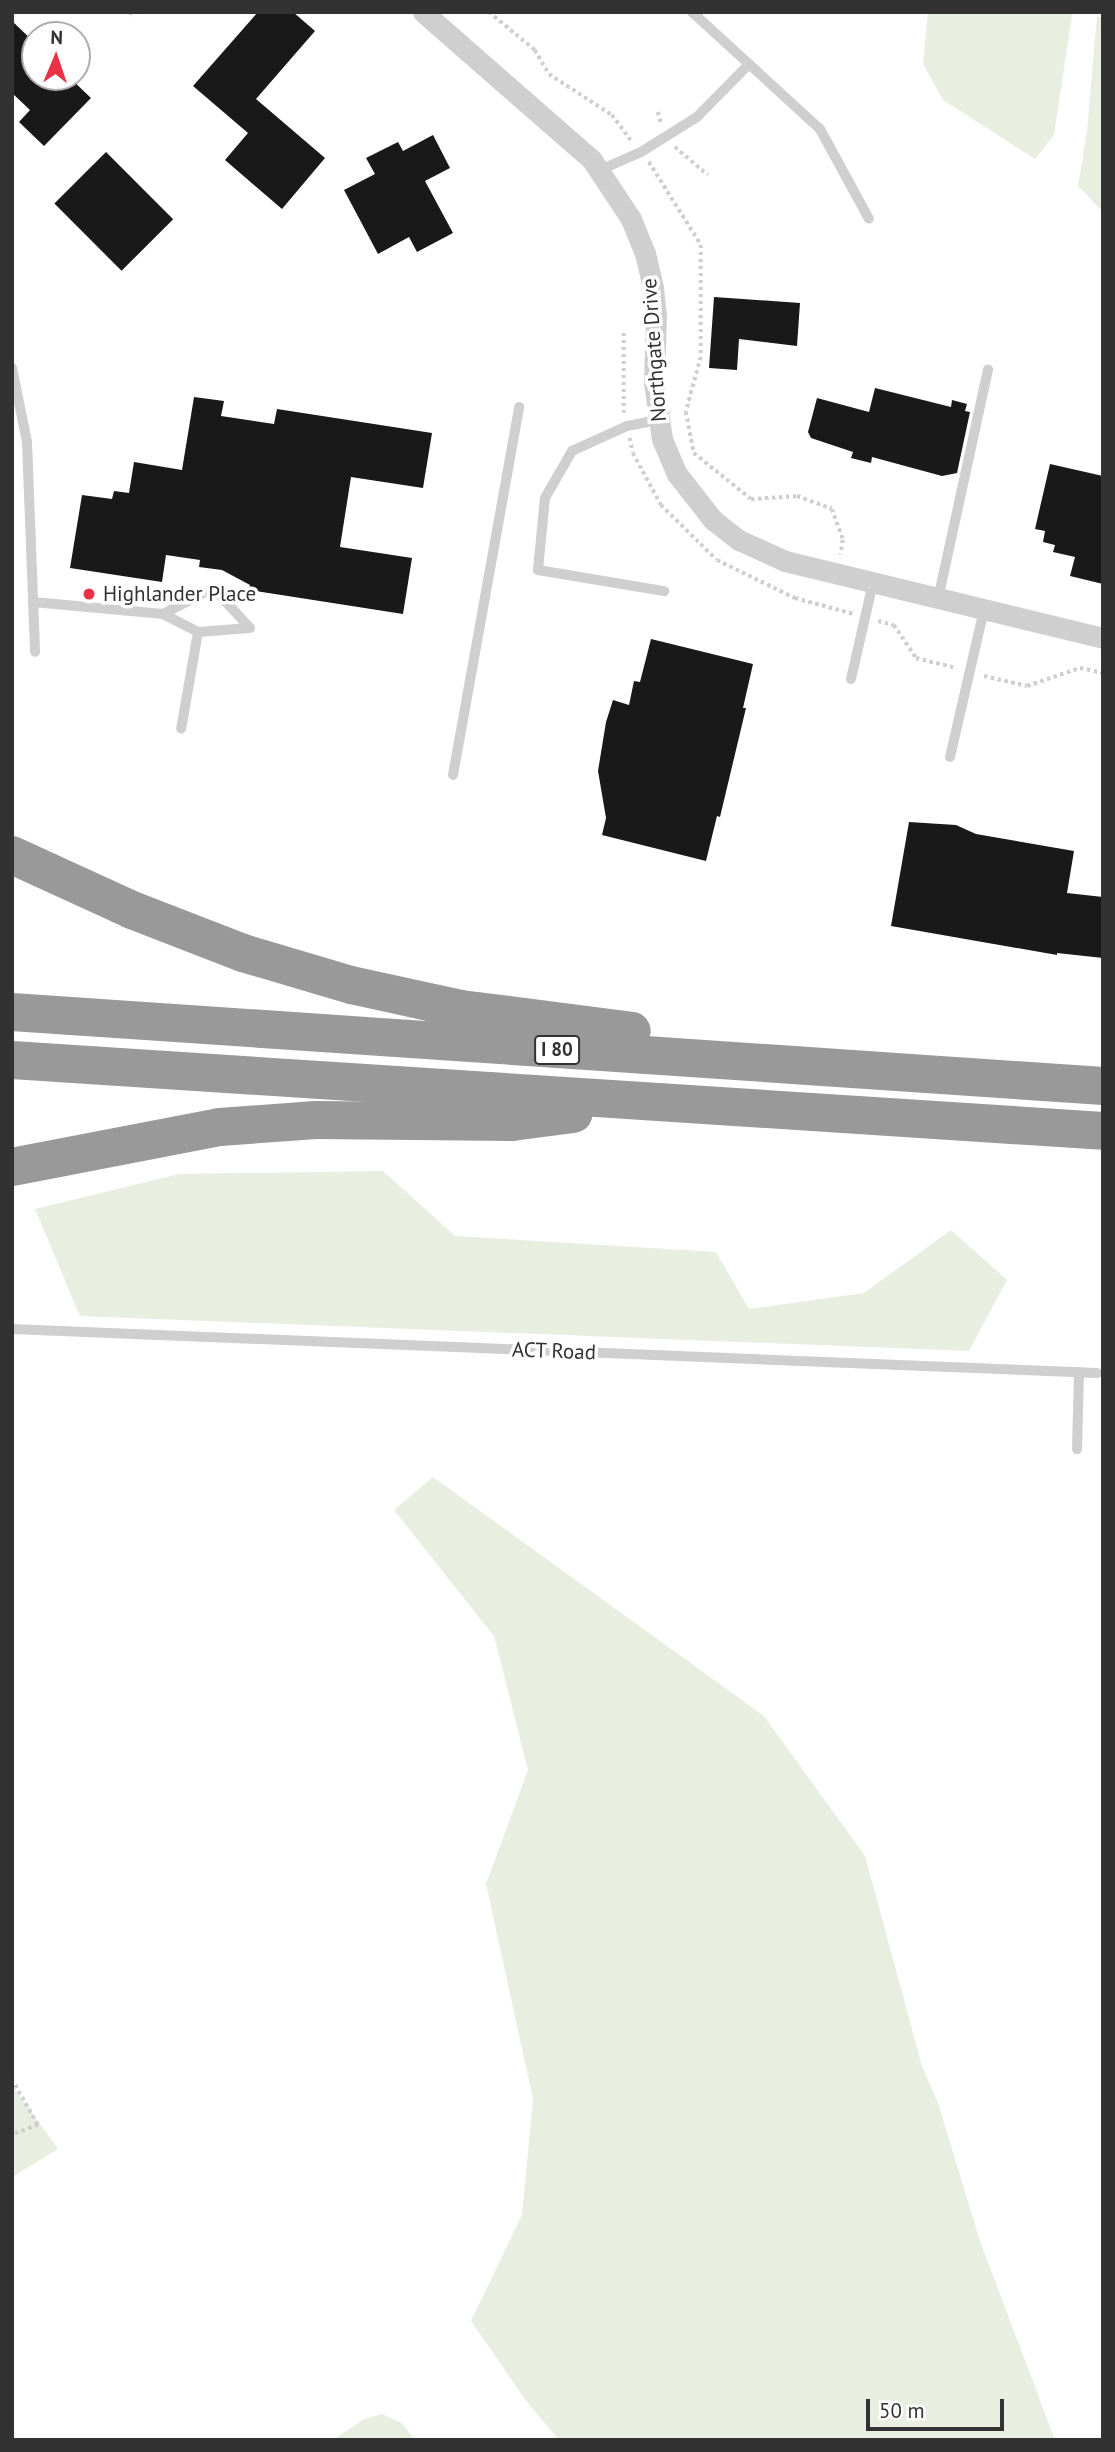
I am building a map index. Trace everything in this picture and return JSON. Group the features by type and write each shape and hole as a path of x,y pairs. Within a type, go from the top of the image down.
{"highway":[{"path":"12,855 132,910 243,953 351,985 461,1009 691,1038 754,1064"},
{"name":"I 80","path":"12,1012 1103,1086"},
{"name":"I 80","path":"12,1060 1103,1131"},
{"path":"12,1167 220,1127 316,1121 512,1122 662,1104"}],"street":[{"name":"Northgate Drive","path":"424,12 600,170 631,219 645,253 653,288 656,315 654,382 657,420 677,474 713,520 761,552 873,583 1103,638"}],"lane":[{"path":"692,12 820,129 869,219"},
{"path":"600,170 640,152 697,117 749,64"},
{"path":"12,368 17,418 27,442 35,652"},
{"path":"938,599 988,369"},
{"path":"453,775 519,407"},
{"path":"657,420 627,426 572,451 545,498 538,570 664,591"},
{"path":"851,679 873,583"},
{"path":"33,602 163,614 198,632 250,628 213,588 163,614"},
{"path":"950,757 985,610"},
{"path":"181,729 198,632"},
{"name":"ACT Road","path":"12,1329 1097,1373"},
{"path":"1077,1449 1079,1372"}],"path":[{"path":"130,12 135,17"},
{"path":"489,12 535,50 550,74 612,116 658,174 701,245 701,357 686,412 694,453 751,499 797,496 832,509 843,540 838,574"},
{"path":"12,2079 38,2125 12,2135"}],"shaded area":[{"path":"928,12 1069,12 1072,15 1054,135 1035,159 943,100 923,64"},
{"path":"1097,16 1103,19 1103,212 1078,186 1087,131"},
{"path":"383,1171 455,1236 716,1252 749,1309 864,1293 951,1230 1007,1280 969,1351 80,1316 35,1209 179,1174"},
{"path":"433,1477 764,1716 865,1856 922,2066 938,2103 979,2238 1055,2440 559,2440 527,2402 471,2321 522,2215 533,2099 486,1884 528,1770 494,1636 394,1510"},
{"path":"12,2085 58,2149 12,2177"},
{"path":"382,2414 402,2423 415,2440 333,2440 364,2419"}],"building":[{"path":"258,12 293,12 315,31 256,99 325,158 282,209 225,160 248,133 193,86"},
{"path":"12,21 21,30 21,91 84,91 91,98 44,146 19,122 30,110 12,93"},
{"path":"433,135 450,168 425,181 453,233 417,252 409,237 378,254 344,190 375,174 366,158 398,142 403,151"},
{"path":"106,152 173,219 122,271 54,204"},
{"path":"714,297 800,303 797,346 739,339 737,370 709,368"},
{"path":"875,388 951,407 952,400 967,404 965,411 970,412 957,473 942,476 872,457 871,463 851,458 853,452 811,438 808,432 817,398 869,412"},
{"path":"194,397 224,401 221,416 274,424 277,409 432,433 423,488 351,477 340,547 412,558 403,614 249,590 250,585 222,570 199,567 200,560 166,555 162,582 70,568 82,495 112,499 114,491 129,493 134,462 182,470"},
{"path":"1050,464 1103,476 1103,584 1070,576 1075,557 1053,552 1055,545 1043,542 1045,531 1035,529"},
{"path":"651,639 753,664 743,708 746,708 720,817 717,816 706,861 602,835 606,818 598,771 606,722 613,700 629,705 634,681 640,682"},
{"path":"909,822 956,825 976,834 1074,851 1067,893 1103,897 1103,958 1057,955 891,926"}],"place":[{"name":"Highlander Place","path":"89,594"}]}
